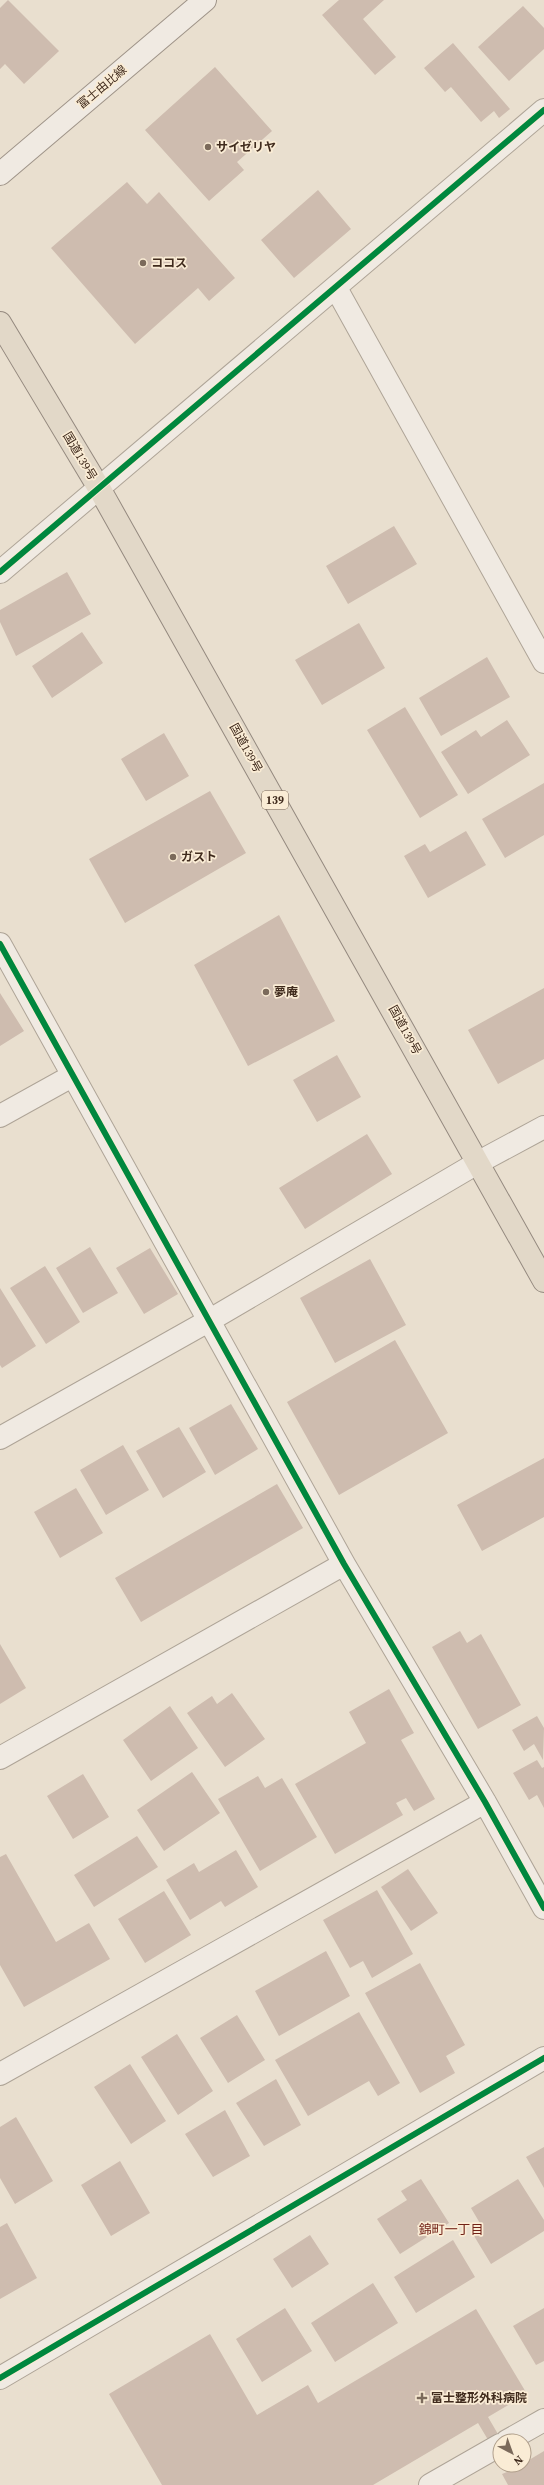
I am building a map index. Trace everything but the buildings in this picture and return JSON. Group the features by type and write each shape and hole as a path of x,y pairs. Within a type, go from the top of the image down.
{"highway":[{"name":"国道139号","path":"0,323 99,488 479,1162 544,1281"}],"street":[{"name":"富士由比線","path":"0,174 204,0"},
{"path":"0,572 336,288 541,118"},
{"path":"336,288 544,662"},
{"path":"0,944 72,1076 210,1320 344,1564 485,1802 544,1908"},
{"path":"0,1116 72,1076"},
{"path":"0,1438 210,1320 479,1162 544,1127"},
{"path":"0,1758 344,1564"},
{"path":"0,2074 485,1802"},
{"path":"0,2378 544,2058"},
{"path":"521,2433 544,2420"},
{"path":"430,2485 492,2450"}],"cycle path":[{"path":"0,572 544,110"},
{"path":"0,944 344,1564 485,1802 544,1908"},
{"path":"0,2378 544,2058"}],"place":[{"name":"サイゼリヤ","path":"208,147"},
{"name":"ココス","path":"143,263"},
{"name":"ガスト","path":"173,857"},
{"name":"夢庵","path":"266,992"},
{"name":"富士整形外科病院","path":"422,2398"}],"district":[{"name":"錦町一丁目","path":"451,2229"}]}
